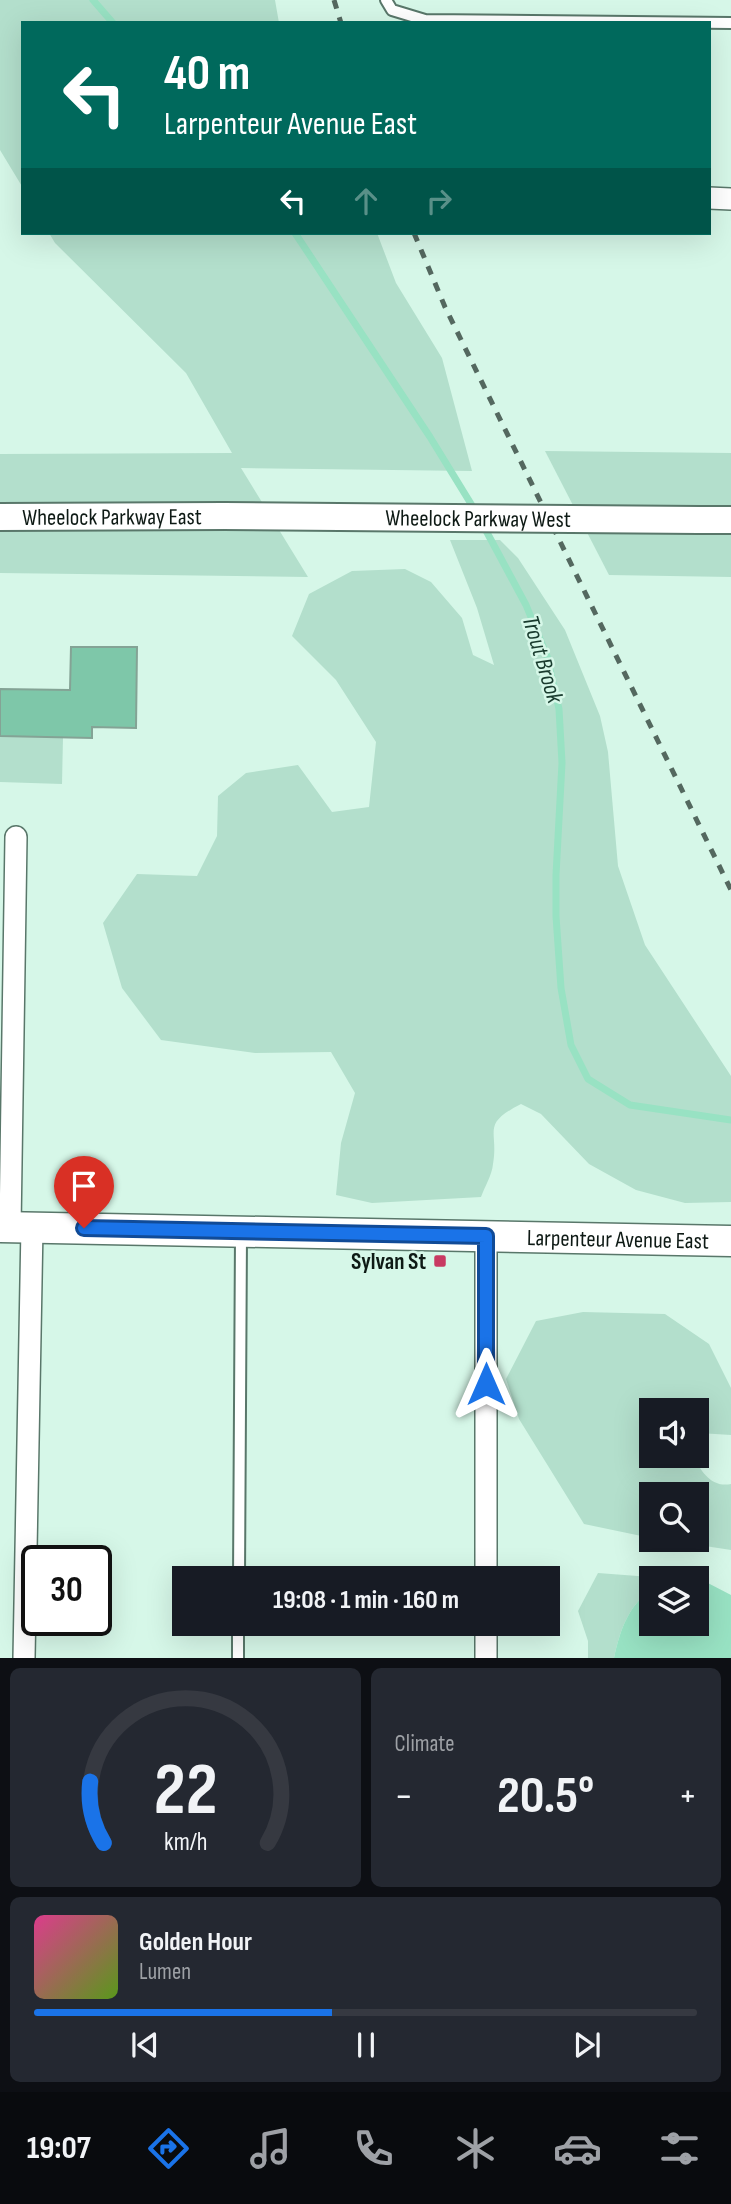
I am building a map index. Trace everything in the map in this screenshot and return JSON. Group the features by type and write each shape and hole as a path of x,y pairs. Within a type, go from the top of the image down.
{"main road":[{"name":"Larpenteur Avenue East","path":"14,1227 731,1241"}],"street":[{"path":"711,198 731,199"},
{"name":"Wheelock Parkway East","path":"0,517 223,516"},
{"name":"Wheelock Parkway West","path":"223,516 731,520"},
{"path":"16,837 14,1227 24,1658"},
{"path":"486,1236 486,1566"},
{"path":"486,1636 486,1658"}],"lane":[{"path":"386,0 392,10 425,20 527,21"},
{"path":"711,23 731,23"},
{"path":"239,1566 241,1231"},
{"path":"238,1636 238,1658"}],"shaded area":[{"path":"0,0 275,0 279,21 21,21 21,185 0,150"},
{"path":"50,235 378,235 396,283 442,358 472,471 241,468 308,577 0,573 0,454 232,453 186,373 55,243"},
{"path":"545,451 731,453 731,577 609,575"},
{"path":"450,540 500,540 518,558 565,630 600,716 608,752 618,866 645,945 731,1076 731,1202 685,1203 636,1190 589,1164 541,1114 521,1104 500,1117 496,1123 492,1168 481,1197 372,1203 336,1195 341,1143 355,1093 331,1052 255,1053 161,1040 122,988 103,923 137,874 197,876 217,836 218,796 246,773 298,765 332,812 369,807 376,742 336,680 292,636 309,594 352,571 405,569 431,582 462,618 473,655 494,665 477,608"},
{"path":"0,736 63,737 62,784 0,782"},
{"path":"583,1312 665,1314 709,1344 731,1388 731,1435 709,1434 709,1398 639,1398 639,1468 700,1468 712,1481 731,1484 731,1550 709,1547 709,1482 639,1482 639,1535 584,1524 519,1419 506,1379 536,1321"},
{"path":"598,1573 639,1576 639,1600 626,1620 614,1658 588,1658 588,1641 578,1611"},
{"path":"709,1584 731,1595 731,1658 614,1658 626,1620 639,1600 639,1636 709,1636"}],"building":[{"path":"71,647 137,647 136,728 92,727 92,738 0,736 0,689 70,690"}],"waterway":[{"name":"Trout Brook","path":"93,0 111,21"},
{"name":"Trout Brook","path":"296,235 430,437 476,512"},
{"name":"Trout Brook","path":"483,525 526,605 547,656 559,709 562,763 556,916 561,988 571,1045 588,1079 630,1105 731,1120"}],"railway":[{"path":"334,0 340,21"},
{"path":"415,235 445,307 731,890"}],"place":[{"name":"Sylvan St","path":"440,1261"}],"route":[{"path":"84,1228 486,1236 486,1384"}]}
